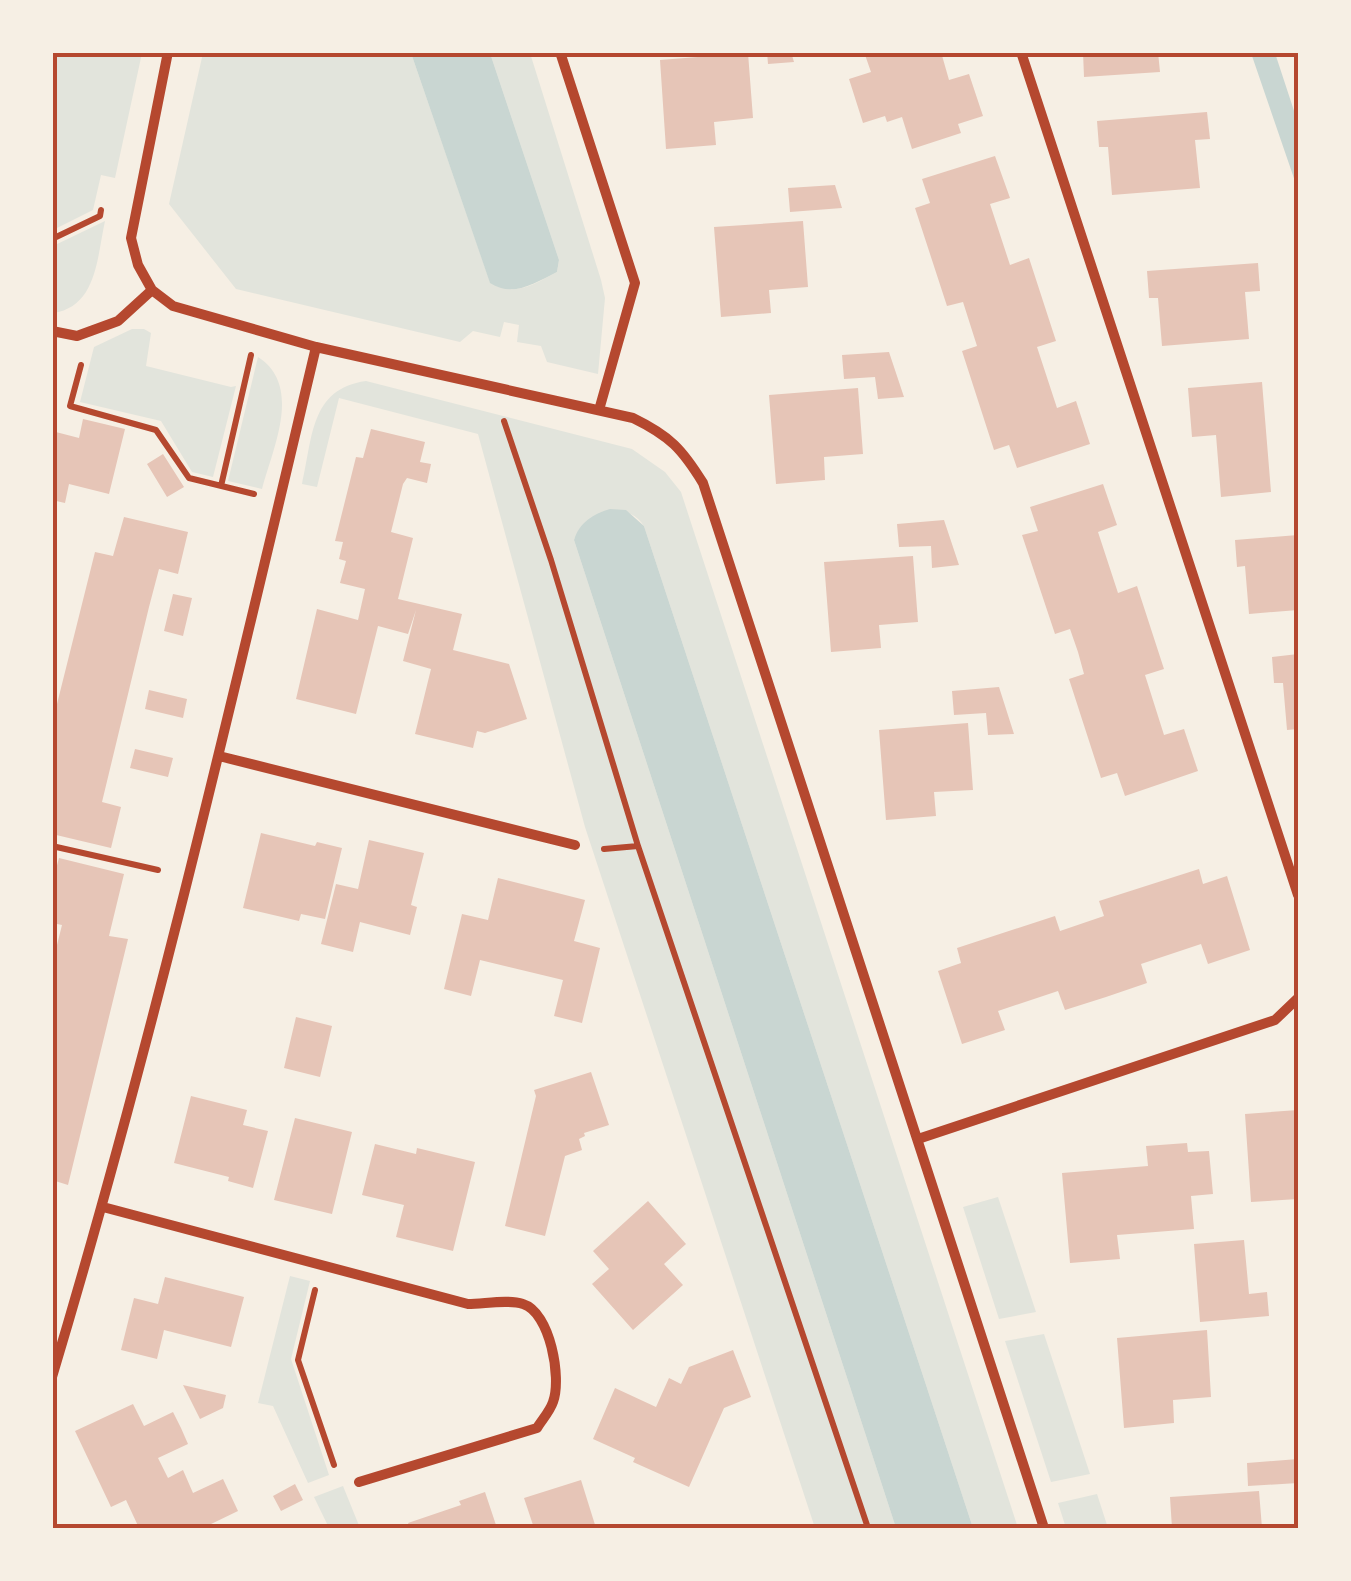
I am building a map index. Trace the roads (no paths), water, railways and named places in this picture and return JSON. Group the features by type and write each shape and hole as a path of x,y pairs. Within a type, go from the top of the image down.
{"street":[{"path":"168,52 131,238 138,264 152,290 174,306 316,348 634,418 664,432 684,452 703,483 1044,1528"},
{"path":"560,52 635,283 600,410"},
{"path":"1022,52 1298,895"},
{"path":"52,330 77,336 118,321 152,290"},
{"path":"52,1377 104,1207 219,756 316,348"},
{"path":"219,756 574,845"},
{"path":"918,1139 1275,1020 1298,998"},
{"path":"104,1207 468,1304 524,1304 538,1315 552,1346 557,1380 554,1402 537,1428 359,1482"}]}
